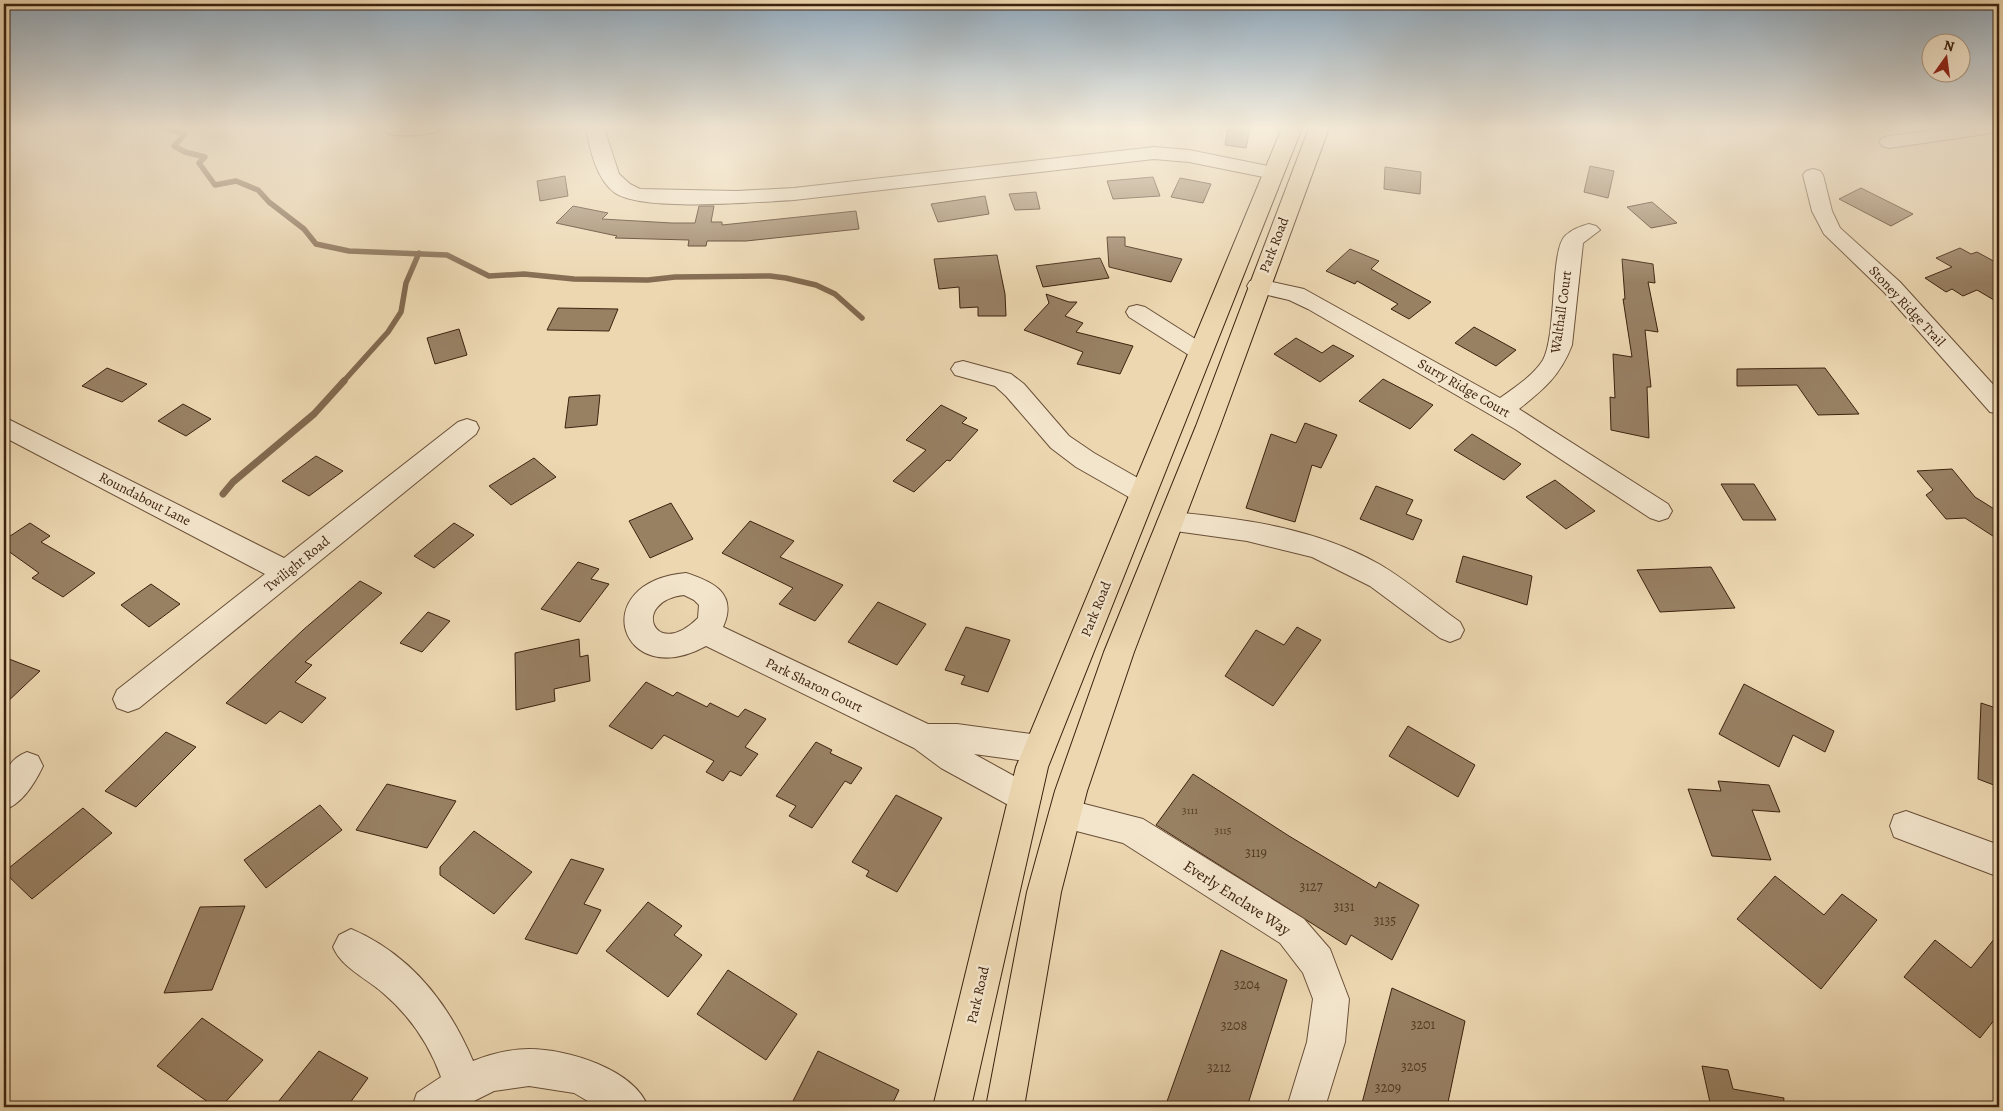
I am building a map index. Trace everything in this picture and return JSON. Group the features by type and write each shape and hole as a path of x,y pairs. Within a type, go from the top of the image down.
{"main road":[{"name":"Park Road","path":"952,1107 1032,767 1270,180"},
{"name":"Park Road","path":"1005,1107 1044,892 1065,814 1119,652 1208,426 1258,286 1299,180"}],"street":[{"path":"613,180 616,185 634,195 648,197 737,197 794,194 912,180"},
{"name":"Stoney Ridge Trail","path":"1814,180 1822,210 1831,230 1892,287 1999,406"},
{"name":"Walthall Court","path":"1502,410 1542,378 1554,361 1560,345 1569,257 1573,240 1589,230"},
{"name":"Surry Ridge Court","path":"1258,286 1296,294 1316,304 1502,410 1659,511"},
{"path":"1137,312 1161,329 1183,339 1200,352"},
{"path":"963,369 1003,380 1015,390 1060,442 1085,460 1143,493"},
{"name":"Roundabout Lane","path":"4,426 286,572"},
{"name":"Twilight Road","path":"128,699 467,428"},
{"path":"1170,522 1253,530 1304,542 1369,572 1450,630"},
{"name":"Park Sharon Court","path":"704,632 925,738 952,758 1025,798"},
{"name":"Park Sharon Court","path":"925,738 957,738 1039,749"},
{"path":"4,795 27,766"},
{"name":"Everly Enclave Way","path":"1065,814 1131,830 1292,931 1317,962 1331,1000 1326,1042 1306,1107"},
{"path":"1906,826 1999,861"},
{"path":"351,947 398,980 416,999 434,1022 463,1085"},
{"path":"431,1107 463,1085 513,1067 545,1067 581,1076 598,1084 629,1107"}],"building":[{"path":"566,180 568,196 540,201 537,181"},
{"path":"1154,180 1160,196 1113,199 1107,181"},
{"path":"1179,180 1211,184 1203,203 1171,197"},
{"path":"1384,180 1421,180 1420,194 1384,189"},
{"path":"1587,180 1612,180 1608,198 1584,192"},
{"path":"1861,188 1913,214 1891,226 1839,199"},
{"path":"1036,192 1040,209 1015,210 1009,194"},
{"path":"985,196 989,214 938,222 931,204"},
{"path":"1652,202 1677,223 1651,228 1627,207"},
{"path":"573,206 608,213 602,219 695,223 699,206 714,206 711,222 722,222 722,225 856,211 859,229 746,241 707,241 706,246 688,246 689,240 615,238 617,236 556,223"},
{"path":"1107,237 1125,237 1125,246 1182,259 1171,282 1109,267"},
{"path":"1960,248 1971,254 1977,252 1999,264 1999,303 1977,290 1963,296 1952,289 1946,292 1925,278 1952,267 1936,258"},
{"path":"1350,249 1379,261 1371,269 1431,302 1409,319 1391,309 1398,304 1357,281 1355,284 1326,271"},
{"path":"997,255 1005,294 1006,316 978,316 978,307 960,308 959,287 939,289 934,259"},
{"path":"1100,258 1109,278 1043,287 1036,266"},
{"path":"1622,259 1653,264 1655,283 1648,282 1658,332 1645,330 1651,387 1647,387 1649,438 1611,430 1610,397 1615,398 1613,354 1632,357 1623,299 1625,299"},
{"path":"1046,294 1069,302 1077,302 1065,316 1083,323 1076,332 1133,346 1120,374 1077,364 1083,352 1024,330 1049,303"},
{"path":"558,308 618,309 609,331 547,330"},
{"path":"1474,327 1516,350 1496,366 1455,343"},
{"path":"459,329 467,355 435,364 427,338"},
{"path":"1296,338 1322,353 1333,345 1354,356 1320,382 1274,354"},
{"path":"107,368 147,384 122,402 82,386"},
{"path":"1825,368 1859,414 1818,415 1797,385 1737,386 1737,369"},
{"path":"1383,379 1433,405 1410,429 1359,401"},
{"path":"600,395 597,425 565,428 569,397"},
{"path":"183,404 211,419 186,436 158,421"},
{"path":"941,405 967,418 962,423 978,430 950,461 947,460 914,492 893,481 926,450 906,440"},
{"path":"1305,423 1337,435 1321,468 1312,465 1295,522 1246,508 1271,434 1296,443"},
{"path":"1472,434 1521,464 1504,480 1454,450"},
{"path":"316,456 343,471 309,496 282,481"},
{"path":"534,458 556,477 511,505 489,486"},
{"path":"1952,469 1975,497 1999,512 1999,540 1965,518 1946,519 1926,495 1933,490 1917,471"},
{"path":"1555,480 1595,511 1566,529 1526,497"},
{"path":"1721,484 1754,484 1776,520 1743,520"},
{"path":"1376,486 1413,500 1406,514 1422,520 1413,540 1360,519"},
{"path":"671,503 693,539 650,558 629,521"},
{"path":"750,521 794,541 780,557 843,585 815,621 779,604 793,588 722,553"},
{"path":"30,523 50,536 41,542 95,573 63,597 32,578 39,573 4,548 4,540"},
{"path":"454,523 474,535 434,568 414,556"},
{"path":"1463,556 1532,576 1527,605 1456,582"},
{"path":"578,562 599,569 591,579 609,584 580,622 541,609"},
{"path":"1711,567 1735,608 1660,612 1637,570"},
{"path":"360,581 382,593 305,662 312,665 295,682 326,698 302,723 280,711 266,724 226,703 303,630"},
{"path":"151,584 180,604 149,627 121,605"},
{"path":"878,602 926,624 897,665 848,642"},
{"path":"428,612 450,621 422,652 400,643"},
{"path":"966,627 1010,640 988,692 961,684 965,676 945,670"},
{"path":"1297,627 1321,640 1273,706 1225,676 1256,630 1284,645"},
{"path":"579,639 580,657 588,655 590,681 554,689 555,701 516,710 515,653"},
{"path":"4,657 40,671 4,705"},
{"path":"646,682 673,696 677,692 707,707 710,703 738,717 745,709 766,719 745,747 758,754 741,776 730,771 723,781 706,772 714,761 664,735 652,749 609,726"},
{"path":"1744,684 1834,731 1825,752 1793,735 1779,767 1719,734"},
{"path":"1981,703 1999,709 1999,787 1978,779"},
{"path":"1408,726 1475,765 1458,797 1389,756"},
{"path":"166,732 196,747 136,807 105,791"},
{"path":"816,742 832,750 830,753 862,768 851,784 845,781 812,828 789,816 796,806 776,796"},
{"path":"1193,774 1289,836 1376,888 1379,882 1419,905 1392,960 1351,935 1346,945 1156,825"},
{"path":"1718,781 1769,785 1780,812 1752,810 1771,860 1712,856 1688,789 1721,791"},
{"path":"387,784 456,801 427,848 356,830"},
{"path":"896,795 942,818 897,892 866,876 869,871 852,862"},
{"path":"320,805 342,830 266,888 244,860"},
{"path":"83,808 112,833 32,899 4,872"},
{"path":"474,831 532,872 494,914 440,875 440,867"},
{"path":"571,859 604,869 584,904 601,910 577,954 525,939"},
{"path":"1775,876 1824,915 1842,894 1877,920 1821,989 1737,919"},
{"path":"648,902 682,926 674,935 702,955 668,997 606,951"},
{"path":"245,906 212,990 164,993 200,907"},
{"path":"1999,933 1999,1014 1980,1038 1904,977 1935,940 1971,968"},
{"path":"1221,950 1287,980 1247,1107 1165,1107"},
{"path":"728,970 797,1014 766,1060 697,1014"},
{"path":"1392,988 1465,1021 1447,1107 1361,1107"},
{"path":"202,1018 263,1060 221,1107 215,1107 157,1066"},
{"path":"319,1051 368,1078 347,1107 274,1107"},
{"path":"818,1051 899,1090 891,1107 790,1107"},
{"path":"1702,1066 1728,1070 1733,1089 1784,1098 1783,1107 1711,1107"}],"waterway":[{"path":"211,180 215,185 236,181 258,190 269,202 304,229 316,244 349,251 419,254"},
{"path":"342,383 388,332 401,312 406,283 419,254"},
{"path":"419,254 447,255 489,276 524,274 574,279 648,280 675,277 770,276 786,278 816,285 835,294 862,318"},
{"path":"223,494 233,482 314,414 344,381"}]}
